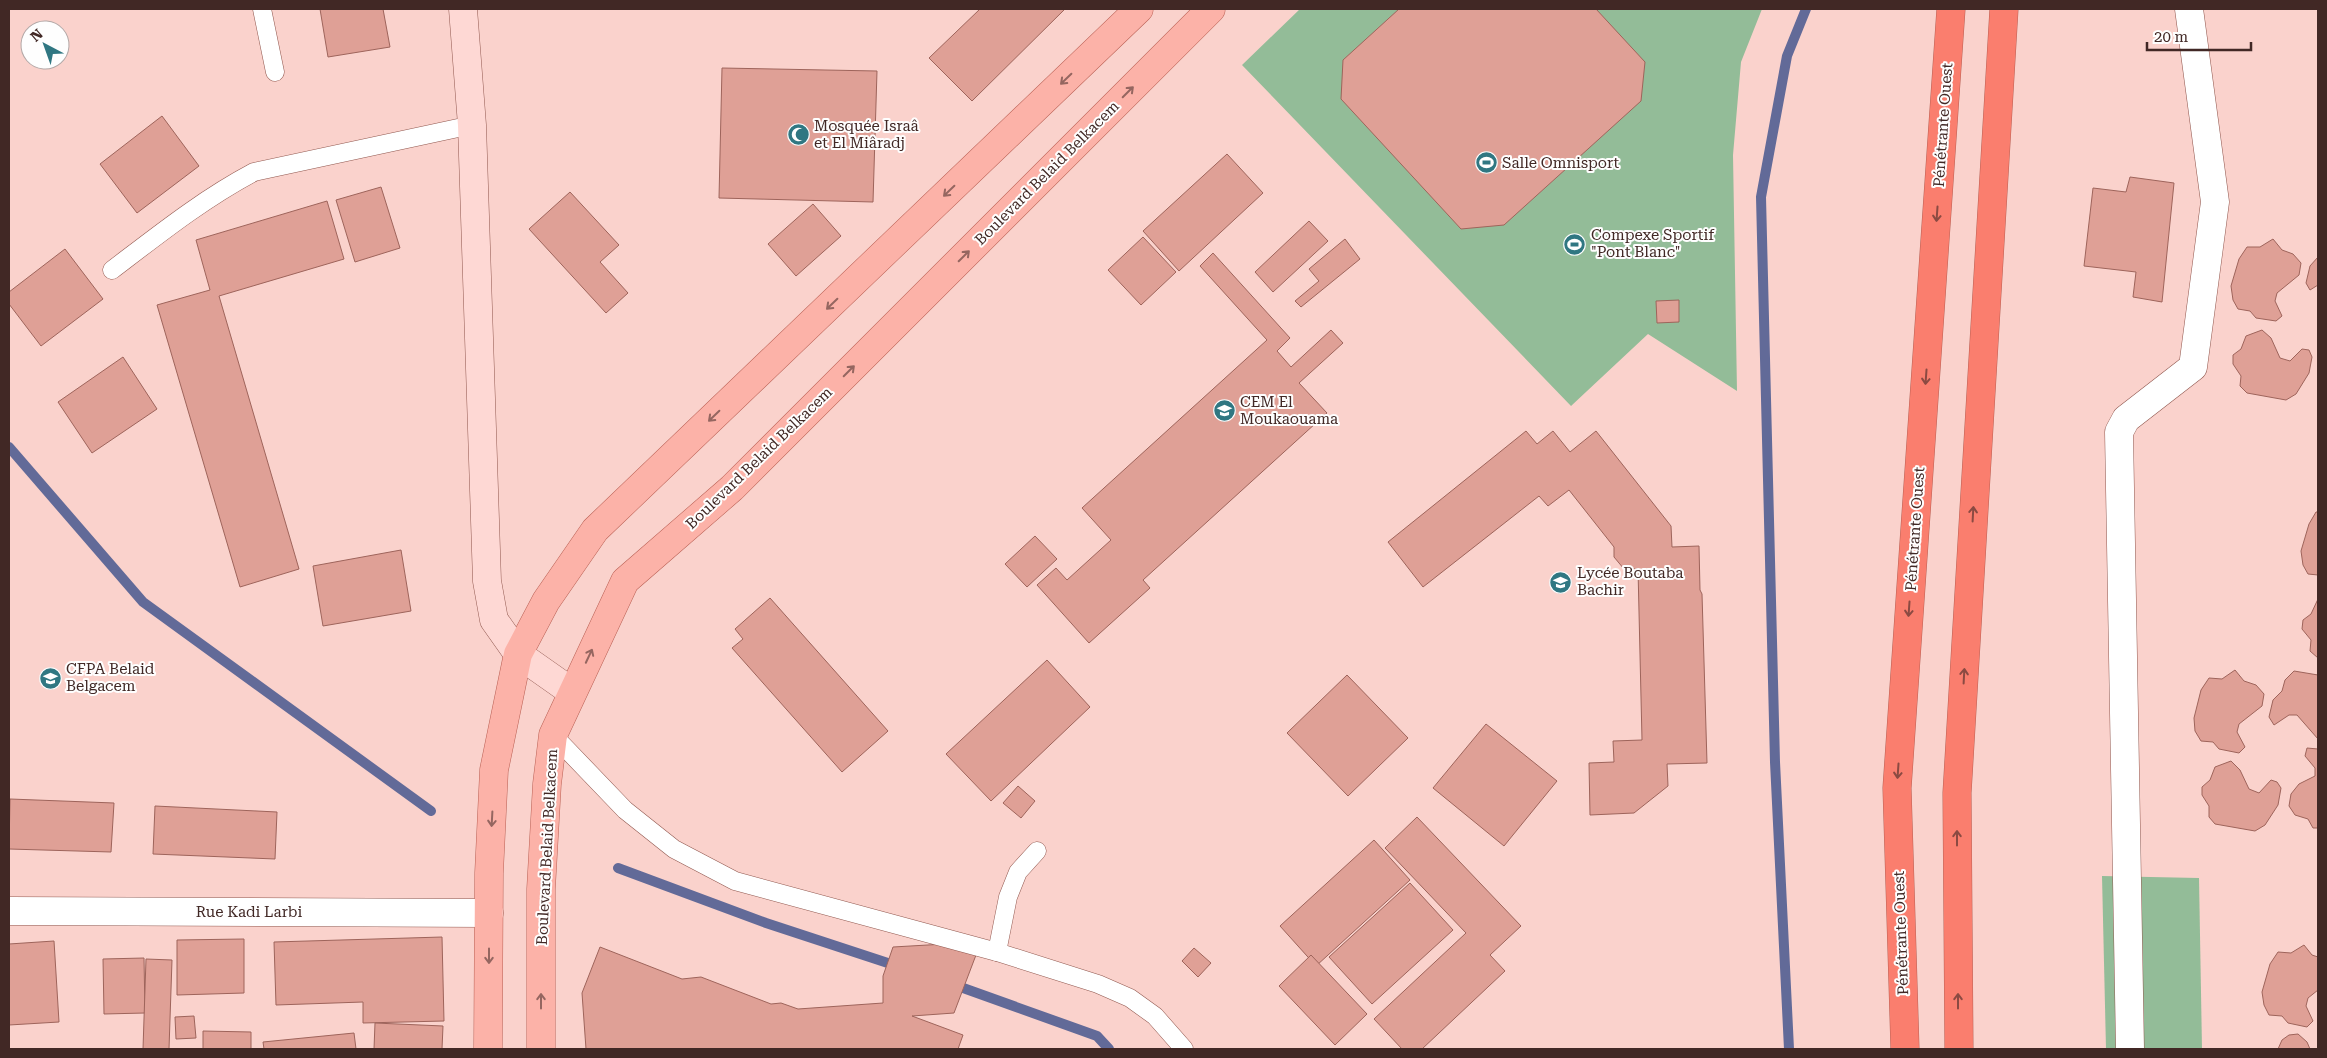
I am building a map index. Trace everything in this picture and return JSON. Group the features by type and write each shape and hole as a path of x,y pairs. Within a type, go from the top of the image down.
{"highway":[{"name":"Pénétrante Ouest","path":"1905,1049 1897,788 1951,9"},
{"path":"1959,1049 1957,793 2004,9"}],"main road":[{"path":"488,1049 489,873 494,770 518,654 546,602 595,530 1139,9"},
{"name":"Boulevard Belaid Belkacem","path":"541,1049 541,889 547,784 553,735 625,581 732,488 1211,9"}],"street":[{"path":"464,9 472,125 486,581 494,620 518,654 572,692"},
{"path":"2130,1049 2119,432 2126,419 2193,367 2215,202 2189,9"},
{"name":"Rue Kadi Larbi","path":"9,911 489,913"}],"lane":[{"path":"262,9 275,72"},
{"path":"112,270 209,198 254,172 472,125"},
{"path":"553,735 625,810 674,849 736,881 997,952 1098,984 1130,998 1155,1016 1184,1049"},
{"path":"997,952 1008,897 1018,872 1036,851"}],"green space":[{"name":"Compexe Sportif \"Pont Blanc\"","path":"1300,9 1762,9 1741,62 1733,155 1737,391 1648,334 1571,406 1242,65"},
{"path":"2102,876 2199,878 2202,1049 2106,1049"}],"building":[{"path":"320,9 383,9 390,47 328,57"},
{"path":"980,9 1065,9 972,101 929,58"},
{"name":"Salle Omnisport","path":"1399,9 1596,9 1645,62 1641,101 1504,225 1461,229 1341,99 1343,60"},
{"name":"Mosquée Israâ et El Miâradj","path":"722,68 877,71 873,202 719,198"},
{"path":"162,116 199,166 137,213 100,164"},
{"path":"1227,154 1263,193 1179,271 1143,231"},
{"path":"2130,177 2174,183 2162,302 2133,297 2136,272 2084,266 2093,188 2126,192"},
{"path":"381,187 400,248 355,262 336,200"},
{"path":"570,192 619,245 600,262 628,293 606,313 529,229"},
{"path":"327,201 344,259 219,296 299,569 240,587 157,305 210,290 196,240"},
{"path":"813,204 841,236 796,276 768,244"},
{"path":"1309,221 1328,241 1273,292 1255,272"},
{"path":"1143,237 1176,272 1141,305 1108,270"},
{"path":"1345,239 1360,259 1301,307 1295,301 1319,281 1309,269"},
{"path":"2273,239 2282,250 2293,254 2301,263 2299,275 2277,293 2275,301 2282,316 2276,321 2256,318 2250,311 2238,309 2233,300 2231,286 2239,259 2247,247 2260,247"},
{"path":"65,249 103,299 41,346 9,304 9,292"},
{"path":"1213,253 1290,338 1277,351 1291,367 1331,330 1343,343 1299,383 1327,413 1143,580 1150,588 1089,643 1037,585 1056,568 1067,580 1111,540 1082,508 1267,340 1200,266"},
{"path":"2318,257 2318,285 2310,290 2306,283 2310,266"},
{"path":"1679,300 1679,322 1657,323 1656,301"},
{"path":"2262,330 2271,338 2280,358 2290,361 2302,349 2309,350 2312,357 2309,373 2296,394 2286,400 2247,393 2240,386 2241,376 2233,364 2233,355 2241,349 2246,336"},
{"path":"123,357 157,409 92,453 58,402"},
{"path":"1526,431 1537,444 1553,431 1570,452 1596,431 1671,526 1672,547 1699,546 1707,763 1667,764 1668,786 1634,813 1590,815 1589,763 1614,762 1613,741 1642,740 1638,569 1624,569 1614,557 1614,547 1569,490 1548,506 1539,496 1423,587 1388,542"},
{"path":"2316,512 2318,512 2318,575 2308,574 2303,565 2301,551 2309,524"},
{"path":"1035,536 1057,559 1027,587 1005,564"},
{"path":"401,550 411,611 323,626 313,566"},
{"path":"770,598 888,731 842,772 732,648 743,639 735,629"},
{"path":"2318,599 2318,658 2310,651 2311,640 2302,629 2303,620 2311,614"},
{"path":"1047,660 1090,707 991,801 946,754"},
{"path":"2235,670 2244,681 2256,685 2264,694 2262,706 2239,724 2237,732 2245,747 2239,753 2219,749 2213,742 2201,741 2195,731 2194,718 2201,690 2209,678 2222,679"},
{"path":"2294,671 2318,675 2318,739 2297,715 2289,715 2274,725 2269,717 2273,700 2282,691 2285,680"},
{"path":"1347,675 1408,738 1348,796 1287,733"},
{"path":"1486,724 1557,781 1504,846 1433,788"},
{"path":"2307,748 2318,749 2318,828 2313,828 2308,819 2295,815 2289,806 2291,794 2299,784 2315,776 2315,768 2305,756"},
{"path":"2231,761 2240,770 2249,789 2259,793 2271,780 2277,782 2281,788 2278,805 2265,825 2255,831 2215,824 2209,817 2209,806 2202,795 2202,787 2210,780 2215,767"},
{"path":"1018,786 1035,801 1021,818 1003,803"},
{"path":"10,799 114,803 111,852 9,849"},
{"path":"155,806 277,812 275,859 153,854"},
{"path":"1417,817 1521,926 1490,955 1505,971 1422,1049 1402,1049 1374,1019 1466,933 1385,848"},
{"path":"1374,840 1410,880 1316,966 1280,926"},
{"path":"1410,883 1453,930 1372,1004 1329,957"},
{"path":"442,937 444,1021 363,1023 363,1002 276,1005 274,942"},
{"path":"244,939 244,993 177,995 177,940"},
{"path":"54,941 59,1022 9,1025 9,944"},
{"path":"945,944 976,955 954,1013 912,1016 963,1035 958,1049 586,1049 582,993 600,947 682,979 701,977 771,1004 781,1003 798,1009 883,1003 883,976 893,947"},
{"path":"2304,945 2312,955 2318,957 2318,990 2308,998 2306,1006 2313,1021 2307,1027 2288,1023 2282,1016 2269,1015 2264,1005 2262,992 2270,964 2278,952 2291,953"},
{"path":"1194,948 1211,963 1198,977 1182,961"},
{"path":"1311,955 1367,1014 1335,1045 1279,986"},
{"path":"144,958 145,1013 104,1014 103,959"},
{"path":"146,959 172,960 169,1049 143,1049"},
{"path":"194,1016 196,1038 176,1039 175,1017"},
{"path":"375,1023 443,1026 442,1049 374,1049"},
{"path":"203,1031 251,1032 251,1049 203,1049"},
{"path":"354,1033 356,1049 264,1049 263,1042"},
{"path":"2298,1034 2307,1042 2310,1049 2278,1049 2282,1040 2289,1035"}],"waterway":[{"path":"1789,1049 1775,762 1761,197 1787,56 1806,9"},
{"path":"9,447 143,602 431,811"},
{"path":"618,868 766,923 900,967"},
{"path":"952,984 1097,1036 1109,1049"}],"place":[{"name":"Mosquée Israâ et El Miâradj","path":"798,135"},
{"name":"Salle Omnisport","path":"1486,163"},
{"name":"Compexe Sportif \"Pont Blanc\"","path":"1575,244"},
{"name":"CEM El Moukaouama","path":"1224,411"},
{"name":"Lycée Boutaba Bachir","path":"1561,582"},
{"name":"CFPA Belaid Belgacem","path":"50,678"}]}
